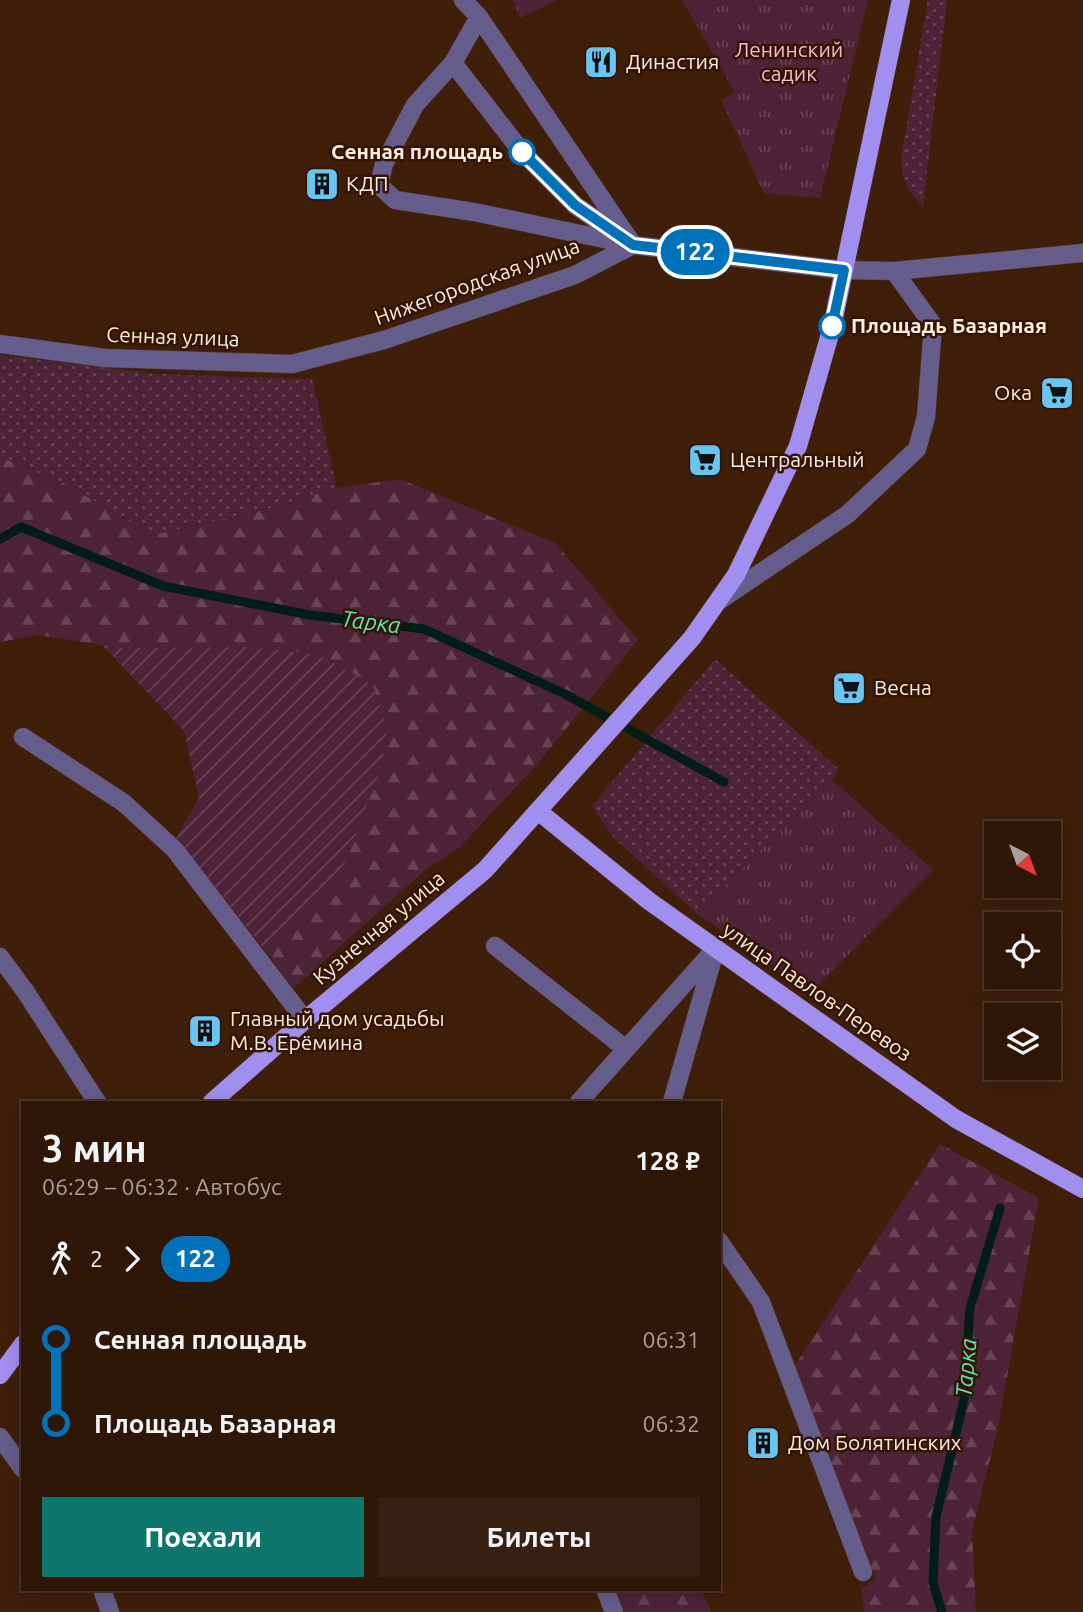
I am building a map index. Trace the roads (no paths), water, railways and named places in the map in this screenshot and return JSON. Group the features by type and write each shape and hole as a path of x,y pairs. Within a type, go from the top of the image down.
{"main road":[{"name":"Кузнечная улица","path":"213,1101 305,1020 485,870 692,638 736,575 798,446 832,327 901,0"},
{"name":"улица Павлов-Перевоз","path":"538,811 649,901 956,1119 1083,1189"},
{"path":"0,1376 21,1346"}],"street":[{"path":"463,0 479,17 633,245"},
{"path":"479,17 453,63 415,105 384,164 379,185 395,200 474,212 633,245 844,270 894,271 1083,253"},
{"path":"453,63 522,152 575,205 633,245"},
{"name":"Нижегородская улица","path":"343,351 384,340 575,275 633,245"},
{"path":"720,600 848,514 917,449 926,417 933,325 894,271"},
{"name":"Сенная улица","path":"0,344 105,358 292,364 343,351"},
{"path":"23,737 124,803 175,850 305,1020"},
{"path":"495,946 626,1049"},
{"path":"580,1101 716,948"},
{"path":"672,1101 716,948"},
{"path":"0,957 96,1101"},
{"path":"721,1244 761,1302 863,1572"},
{"path":"0,1354 21,1345"},
{"path":"0,1437 21,1466"},
{"path":"103,1591 110,1612"},
{"path":"607,1591 614,1612"}],"waterway":[{"name":"Тарка","path":"0,539 21,527 163,586 310,615 424,629 565,694 724,782"},
{"name":"Тарка","path":"942,1612 933,1583 936,1517 964,1400 970,1308 1000,1208"}],"place":[{"name":"Династия","path":"601,62"},
{"name":"Сенная площадь","path":"522,152"},
{"name":"КДП","path":"322,184"},
{"name":"Площадь Базарная","path":"832,326"},
{"name":"Ока","path":"1057,393"},
{"name":"Центральный","path":"705,460"},
{"name":"Весна","path":"849,688"},
{"name":"Главный дом усадьбы М.В. Ерёмина","path":"205,1031"},
{"name":"Дом Болятинских","path":"763,1443"}],"park label":[{"name":"Ленинский садик","path":"789,62"}]}
